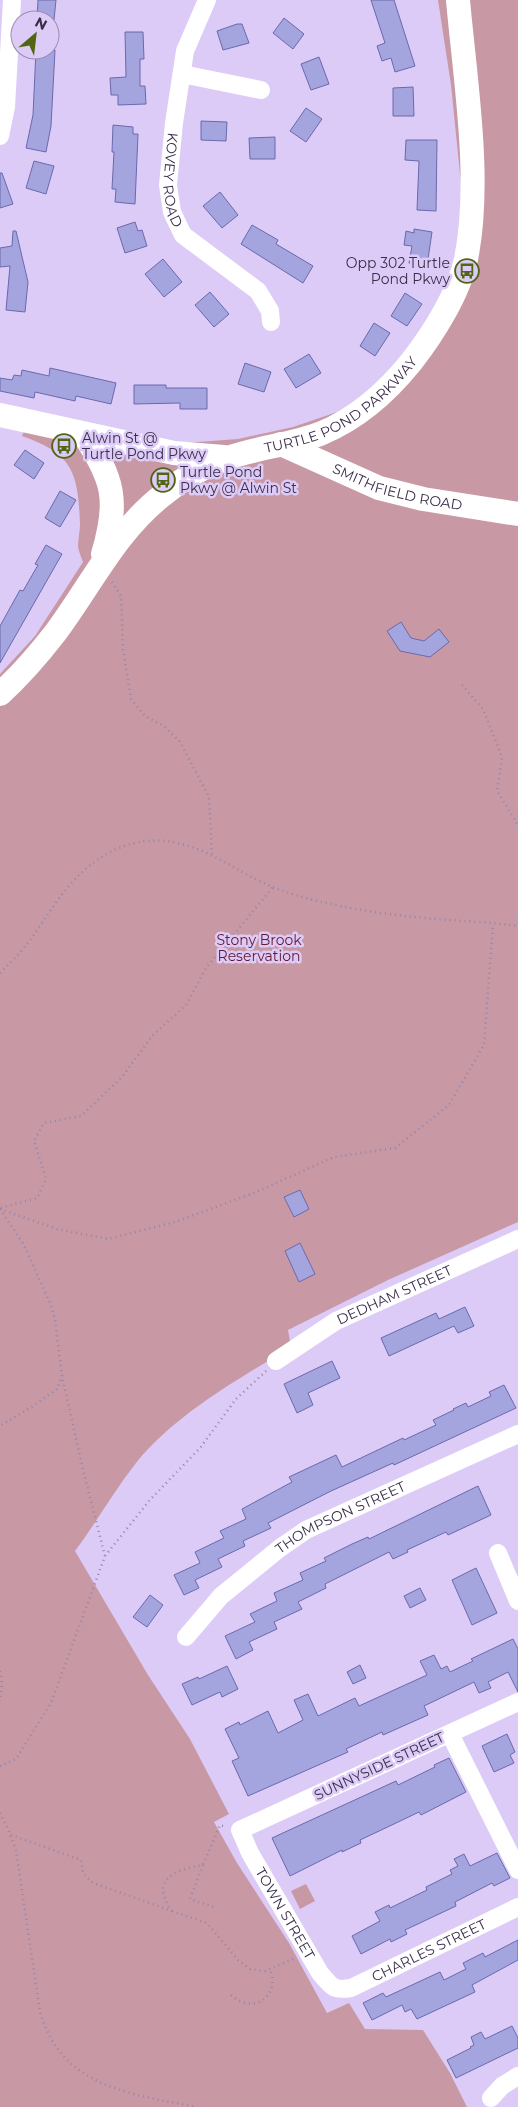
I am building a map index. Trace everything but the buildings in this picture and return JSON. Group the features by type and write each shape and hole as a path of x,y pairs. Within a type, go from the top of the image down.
{"main road":[{"name":"TURTLE POND PARKWAY","path":"0,694 19,677 55,634 100,565 131,523 158,499 194,472 228,457 322,433 363,410 398,380 424,345 448,305 466,261 471,209 471,138 458,0"},
{"path":"0,415 174,453 228,457"},
{"path":"83,434 99,457 108,475 112,493 109,534 100,565"},
{"name":"SMITHFIELD ROAD","path":"282,444 379,488 423,499 518,514"}],"street":[{"path":"0,136 6,107 12,0"},
{"name":"KOVEY ROAD","path":"207,0 185,51 174,122 168,185 172,212 183,235 258,291 270,311 271,322"},
{"path":"182,74 261,90"},
{"name":"DEDHAM STREET","path":"276,1362 336,1321 518,1239"},
{"name":"THOMPSON STREET","path":"186,1638 221,1596 280,1548 306,1530 518,1434"},
{"path":"498,1553 518,1601"},
{"name":"SUNNYSIDE STREET","path":"240,1830 518,1702"},
{"path":"450,1734 518,1870"},
{"name":"TOWN STREET","path":"240,1830 250,1853 307,1952 330,1986 338,1990"},
{"name":"CHARLES STREET","path":"338,1990 351,1988 518,1907"},
{"path":"491,2098 502,2086 518,2076"}],"path":[{"path":"100,565 121,596 123,650 131,698 145,716 164,726 180,742 209,797 212,854"},
{"path":"462,685 483,709 502,757 496,791 518,825"},
{"path":"0,973 29,941 64,890 74,880 107,855 120,848 165,841 183,844 212,854 273,887 362,910 415,917 518,926"},
{"path":"0,1209 37,1198 46,1178 34,1142 44,1123 81,1116 122,1077 152,1036 186,1005 206,968 273,887"},
{"path":"0,1209 56,1229 108,1239 175,1222 247,1195 334,1157 395,1148 449,1105 484,1045 493,924"},
{"path":"0,1209 24,1245 50,1303 55,1320 62,1376 105,1556"},
{"path":"0,1766 16,1759 51,1703 105,1556 149,1501 200,1448 236,1399 276,1362"},
{"path":"0,1426 34,1406 57,1389 62,1376"},
{"path":"0,1671 2,1684 0,1701"},
{"path":"0,1813 10,1834 18,1865 40,2012 44,2026 60,2053 85,2075 107,2087 196,2107"},
{"path":"216,1908 190,1899 220,1825 240,1830"},
{"path":"10,1834 81,1860 83,1873 93,1883 207,1924 238,1960 250,1969 265,1971 307,1952"},
{"path":"172,1912 164,1900 162,1887 168,1876 189,1867 203,1865"},
{"path":"231,1995 242,2003 250,2005 260,2002 268,1996 273,1986 270,1969"}],"green space":[{"name":"Stony Brook Reservation","path":"438,0 518,0 518,1222 388,1280 288,1330 291,1347 208,1399 152,1445 128,1474 75,1551 148,1675 190,1739 229,1814 214,1822 237,1863 289,1943 327,2013 349,2003 365,2029 423,2030 450,2073 467,2107 0,2107 0,674 35,636 83,562 78,547 80,524 77,491 69,467 52,450 22,436 31,416 184,443 238,439 293,427 340,411 377,390 436,334 468,227 460,174 451,85"},
{"path":"306,1884 315,1901 300,1909 291,1891"}],"place":[{"name":"Opp 302 Turtle Pond Pkwy","path":"467,271"},
{"name":"Alwin St @ Turtle Pond Pkwy","path":"64,446"},
{"name":"Turtle Pond Pkwy @ Alwin St","path":"163,480"}]}
